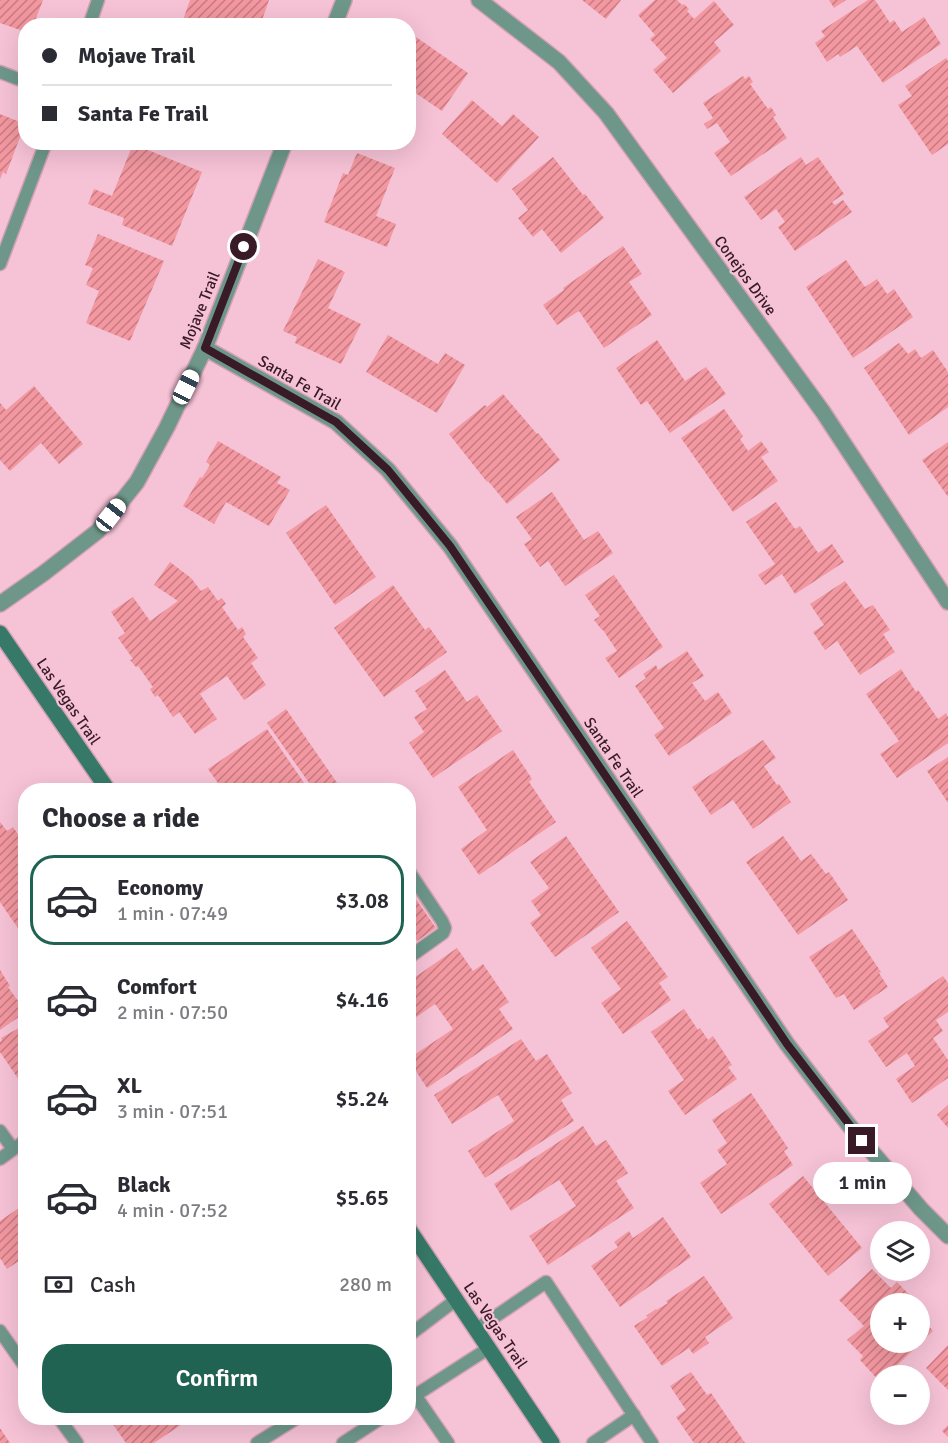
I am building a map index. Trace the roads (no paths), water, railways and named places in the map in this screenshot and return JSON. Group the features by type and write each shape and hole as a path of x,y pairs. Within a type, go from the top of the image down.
{"main road":[{"name":"Las Vegas Trail","path":"0,633 103,783"},
{"name":"Las Vegas Trail","path":"416,1240 552,1443"}],"street":[{"path":"337,18 344,0"},
{"name":"Conejos Drive","path":"479,0 559,62 606,113 823,412 948,602"},
{"name":"Mojave Trail","path":"0,604 98,531 137,482 167,427 205,348 282,150"},
{"name":"Santa Fe Trail","path":"205,348 336,422 388,470 450,546 787,1044 848,1124 921,1209 948,1236"}],"lane":[{"path":"92,18 99,0"},
{"path":"0,72 18,79"},
{"path":"0,264 43,150"},
{"path":"416,882 439,916 444,928 443,933 416,952"},
{"path":"0,1131 13,1149"},
{"path":"0,1160 18,1146"},
{"path":"477,1329 546,1282 652,1443"},
{"path":"416,1330 457,1299"},
{"path":"0,1330 18,1356"},
{"path":"416,1395 489,1348"},
{"path":"416,1404 448,1443"},
{"path":"593,1443 634,1415"},
{"path":"64,1425 77,1443"},
{"path":"257,1443 286,1425"},
{"path":"343,1443 370,1425"}]}
